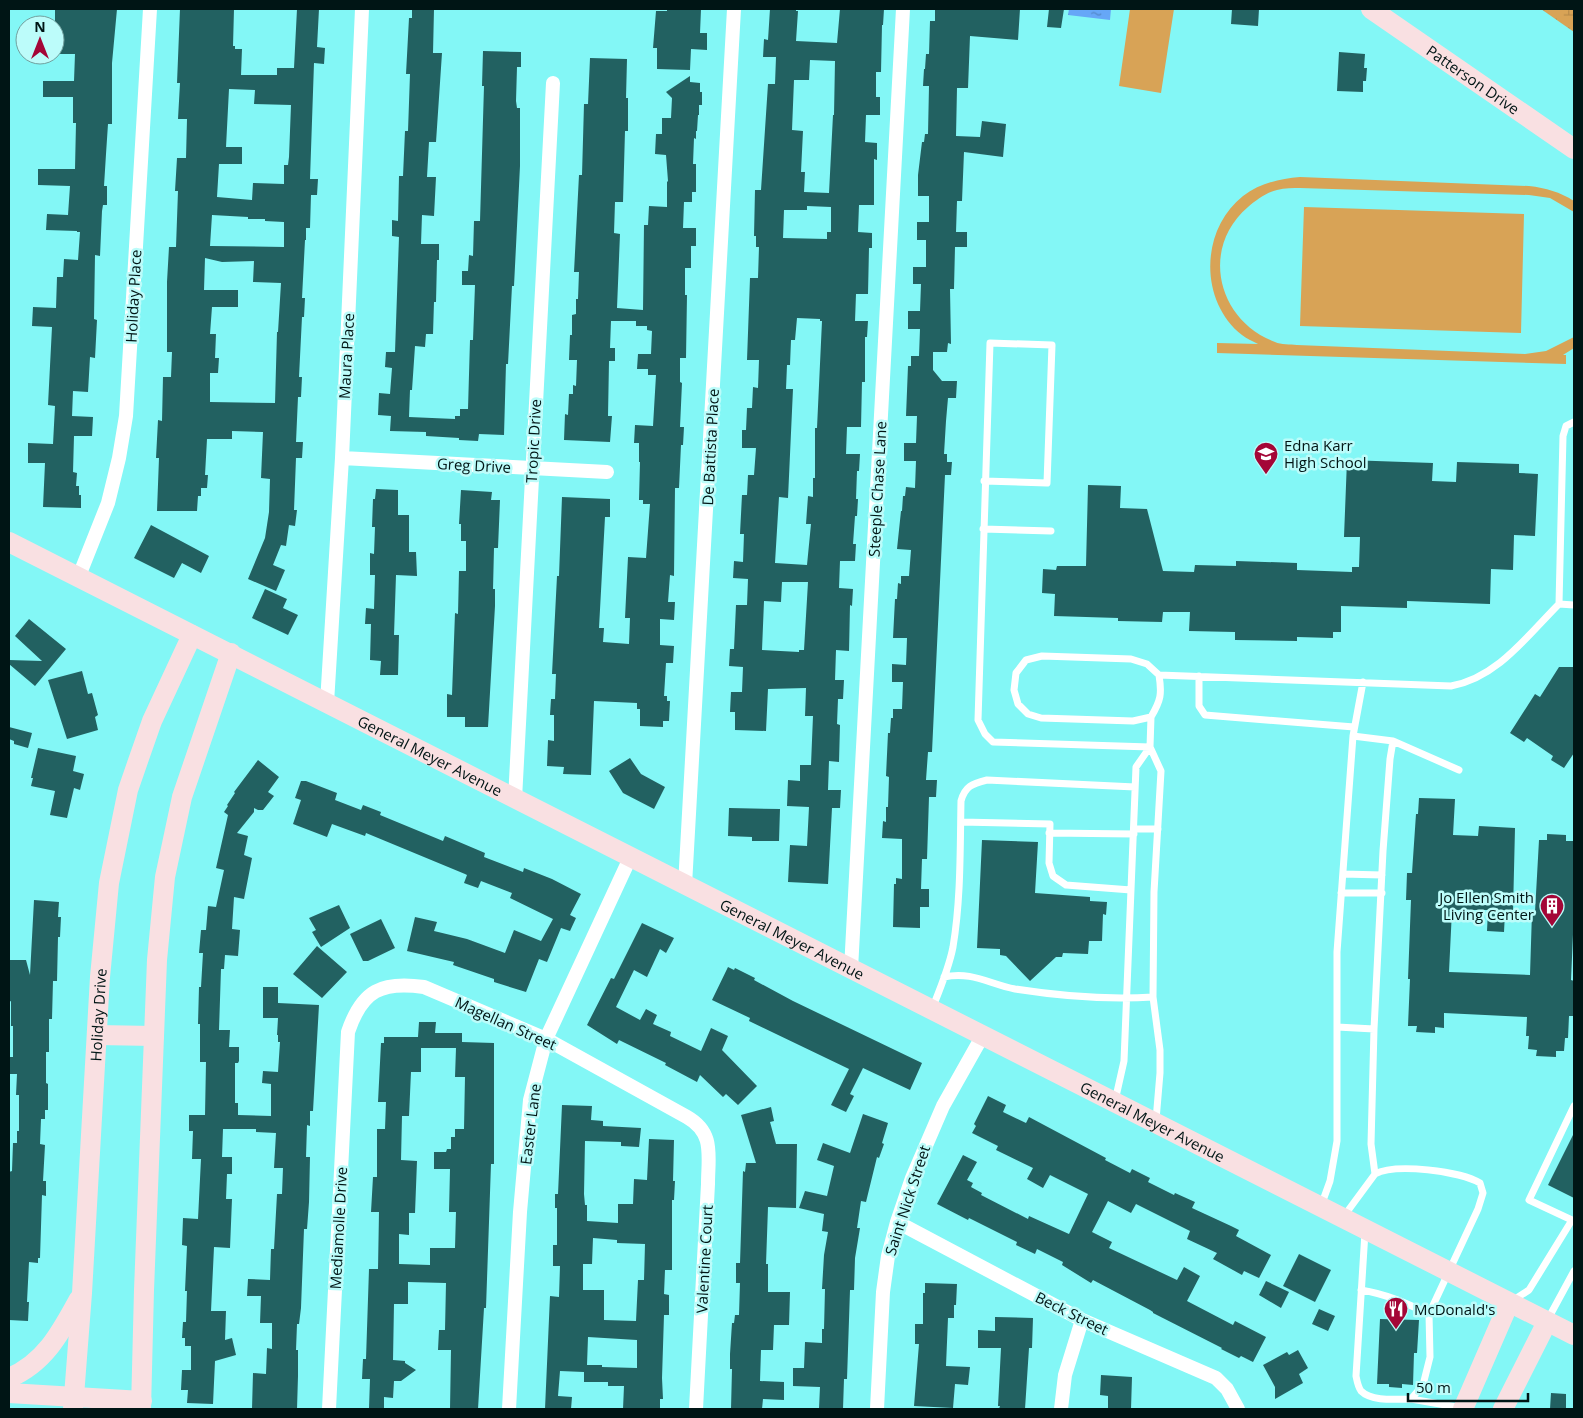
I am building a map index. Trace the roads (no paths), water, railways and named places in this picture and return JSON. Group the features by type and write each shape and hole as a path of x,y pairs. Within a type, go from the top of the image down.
{"street":[{"name":"Holiday Place","path":"79,576 108,503 120,458 126,416 150,9"},
{"name":"Maura Place","path":"327,703 342,458 362,9"},
{"name":"De Battista Place","path":"685,885 734,9"},
{"name":"Steeple Chase Lane","path":"851,969 904,9"},
{"name":"Patterson Drive","path":"1371,9 1574,149"},
{"name":"Tropic Drive","path":"515,799 553,83"},
{"name":"Greg Drive","path":"342,458 607,472"},
{"name":"General Meyer Avenue","path":"9,542 1574,1335"},
{"name":"Holiday Drive","path":"74,1403 100,976 110,883 128,790 152,721 192,635"},
{"path":"9,1393 74,1403 142,1405 144,1290 157,960 165,877 182,797 231,653"},
{"name":"Easter Lane","path":"509,1409 520,1212 530,1100 546,1039 630,858"},
{"name":"Magellan Street","path":"347,1047 348,1032 352,1019 364,1000 382,988 404,984 424,987 546,1039 687,1116"},
{"path":"96,1035 154,1036"},
{"name":"Saint Nick Street","path":"877,1409 883,1292 888,1256 897,1222 912,1178 942,1106 983,1035"},
{"name":"Mediamolle Drive","path":"329,1409 347,1047"},
{"name":"Valentine Court","path":"687,1116 706,1134 708,1151 708,1184 696,1409"},
{"name":"Beck Street","path":"897,1222 1082,1320 1216,1378 1227,1389 1238,1409"},
{"path":"9,1378 46,1352 58,1338 82,1293"},
{"path":"1463,1408 1509,1303"},
{"path":"1061,1409 1065,1376 1082,1320"},
{"path":"1503,1409 1547,1322"}],"lane":[{"path":"984,481 1047,483 1052,345 990,343 984,481 978,720 985,734 993,742 1150,747"},
{"path":"1159,675 1451,686 1463,684 1496,667 1559,604 1563,436 1566,426 1574,422"},
{"path":"983,530 1051,531"},
{"path":"1559,604 1574,605"},
{"path":"1151,717 1133,721 1041,718 1028,714 1018,704 1014,690 1016,673 1026,660 1042,656 1131,659 1147,664 1159,675 1161,692 1159,704 1151,717 1150,747 1161,771 1154,892 1153,997 1160,1050 1156,1123"},
{"path":"1199,676 1199,706 1205,715 1354,728"},
{"path":"1321,1207 1330,1182 1336,1141 1337,952 1353,736 1363,682"},
{"path":"1353,736 1393,741 1459,770"},
{"path":"1375,1174 1371,1144 1374,1029 1382,875 1390,759 1393,741"},
{"path":"1115,1102 1124,1061 1136,767 1150,747"},
{"path":"932,1009 952,949 958,905 961,802 963,793 972,784 987,780 1135,787"},
{"path":"961,822 1050,824 1049,863 1053,876 1066,885 1131,890"},
{"path":"1049,833 1158,829"},
{"path":"1343,874 1382,875"},
{"path":"1341,893 1382,893"},
{"path":"944,977 954,975 973,976 1013,988 1063,995 1127,999 1153,997"},
{"path":"1337,1027 1374,1029"},
{"path":"1509,1303 1529,1290 1573,1221 1529,1200 1574,1106"},
{"path":"1342,1218 1375,1174 1381,1170 1404,1168 1462,1175 1480,1183 1483,1193 1478,1209 1429,1314 1430,1357 1422,1385 1411,1399"},
{"path":"1365,1230 1356,1376 1360,1390 1368,1396 1411,1399 1463,1408"},
{"path":"1547,1322 1574,1271"},
{"path":"1361,1290 1389,1296 1429,1314"}],"water":[{"path":"1069,9 1111,9 1110,20 1068,15"}],"place":[{"name":"Edna Karr High School","path":"1266,475"},
{"name":"Jo Ellen Smith Living Center","path":"1552,927"},
{"name":"McDonald's","path":"1396,1330"}]}
